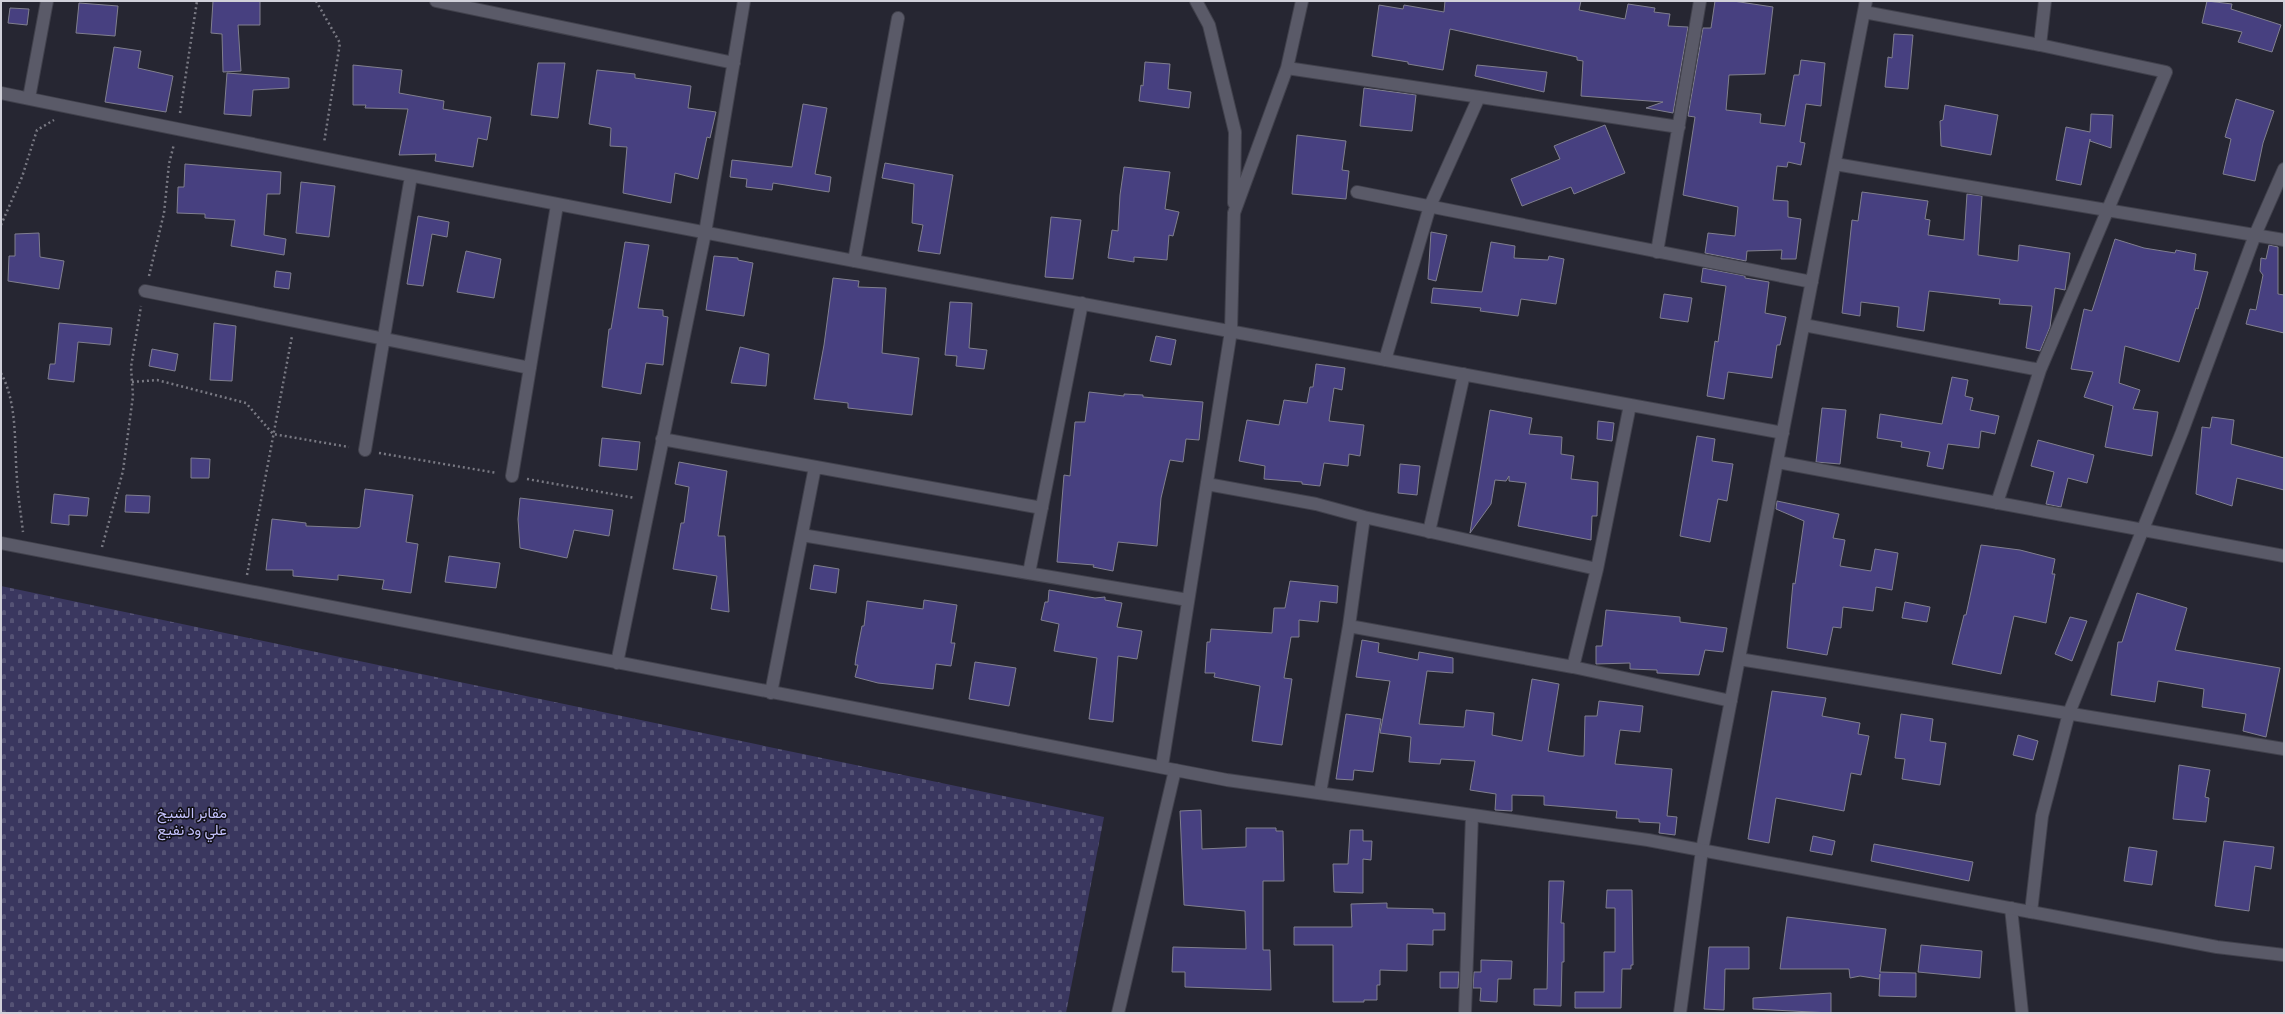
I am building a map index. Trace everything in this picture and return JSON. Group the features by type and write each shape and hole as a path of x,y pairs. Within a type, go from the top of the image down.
{"street":[{"path":"29,98 47,1"},
{"path":"436,1 734,63"},
{"path":"617,663 704,233 744,1"},
{"path":"1162,766 1231,331 1235,132 1209,25 1196,1"},
{"path":"1234,213 1287,68 1302,1"},
{"path":"1657,252 1700,1"},
{"path":"2040,45 2046,1"},
{"path":"1680,1013 1702,850 1835,164 1863,4 2040,45 2166,72 2040,370 1997,502"},
{"path":"854,261 898,18"},
{"path":"1287,68 1679,127"},
{"path":"1,93 321,159 557,205 1783,433"},
{"path":"1385,360 1430,206 1479,97"},
{"path":"1835,164 2284,240"},
{"path":"2031,912 2042,816 2069,714 2182,432 2255,235 2284,169"},
{"path":"366,450 411,176"},
{"path":"1357,192 1812,282"},
{"path":"512,476 557,205"},
{"path":"145,291 530,368"},
{"path":"1029,573 1082,303"},
{"path":"1804,325 2040,370"},
{"path":"1429,532 1464,374"},
{"path":"1573,667 1596,569 1630,405"},
{"path":"662,439 1042,508"},
{"path":"1777,462 2284,556"},
{"path":"771,693 815,466"},
{"path":"1207,484 1316,504 1364,517 1596,569"},
{"path":"1320,793 1349,626 1364,517"},
{"path":"802,534 1188,600"},
{"path":"1,544 771,693 1162,766 1175,770 1320,793 1648,840 2217,947 2284,955"},
{"path":"1349,626 1573,667 1731,701"},
{"path":"1739,659 2284,749"},
{"path":"1118,1013 1175,770"},
{"path":"1465,1013 1472,815"},
{"path":"2011,908 2022,1013"}],"path":[{"path":"316,1 340,43 321,159"},
{"path":"1,225 22,177 37,130 75,108"},
{"path":"243,591 295,321"},
{"path":"1,373 8,386 14,423 17,480 25,548"},
{"path":"132,382 157,380 246,403 273,434 650,500"}],"green space":[{"name":"مقابر الشيخ علي ود نفيع","path":"1,586 1104,817 1066,1013 1,1013"}],"building":[{"path":"213,1 260,1 260,25 238,25 241,71 223,72 222,34 211,33"},
{"path":"1445,1 1581,1 1579,10 1625,19 1628,4 1655,8 1654,12 1670,14 1668,26 1688,27 1673,113 1646,108 1663,102 1581,96 1583,61 1577,60 1577,57 1450,29 1443,70 1372,56 1379,5 1403,9 1404,5 1444,12"},
{"path":"1715,1 1733,1 1773,7 1765,74 1729,75 1726,110 1761,114 1760,123 1785,126 1794,75 1799,75 1801,60 1825,63 1821,106 1806,104 1800,142 1805,143 1801,165 1788,162 1787,167 1777,166 1773,200 1788,201 1788,217 1801,219 1796,259 1781,259 1782,250 1747,251 1746,261 1705,253 1708,233 1735,236 1738,207 1683,195 1695,117 1688,116 1703,28 1711,28"},
{"path":"2207,1 2232,4 2231,9 2281,25 2272,52 2238,42 2242,32 2202,23"},
{"path":"79,3 118,6 115,36 76,33"},
{"path":"10,8 29,9 27,25 8,23"},
{"path":"1894,34 1913,35 1908,89 1885,87 1888,57 1892,58"},
{"path":"114,47 141,51 138,68 173,76 166,112 105,102"},
{"path":"1145,62 1170,64 1168,89 1191,92 1189,108 1139,101 1141,85 1143,86"},
{"path":"538,63 565,63 558,118 531,115"},
{"path":"353,65 402,70 399,93 444,101 443,109 491,117 487,140 478,138 473,167 435,161 436,154 399,155 408,109 365,108 366,105 353,105"},
{"path":"1477,65 1547,72 1544,92 1475,76"},
{"path":"597,70 635,74 635,78 691,86 688,108 716,112 710,138 707,137 698,179 675,173 671,203 623,193 627,147 610,146 611,128 589,124"},
{"path":"227,73 289,78 289,88 253,90 251,116 224,114"},
{"path":"1364,88 1416,95 1412,131 1360,126"},
{"path":"2236,99 2274,111 2263,143 2255,181 2223,174 2231,139 2225,137"},
{"path":"803,104 827,108 815,174 831,177 829,192 773,183 772,190 746,187 747,179 730,177 732,160 792,167"},
{"path":"1945,105 1998,115 1991,155 1941,146 1940,121 1943,120"},
{"path":"2091,114 2113,115 2111,148 2090,141 2090,139 2081,185 2056,180 2066,127 2090,132"},
{"path":"1605,125 1625,173 1574,194 1571,187 1522,206 1511,179 1560,159 1554,146"},
{"path":"1297,135 1346,141 1342,170 1349,171 1346,199 1292,194"},
{"path":"885,163 953,175 940,254 918,251 923,225 912,223 914,184 882,178"},
{"path":"185,164 281,172 280,194 267,194 264,235 286,239 284,255 231,246 235,220 205,218 205,214 177,213 178,187 184,187"},
{"path":"1124,167 1170,172 1165,209 1179,212 1173,236 1169,235 1167,260 1134,257 1134,262 1108,258 1112,230 1118,231 1120,195"},
{"path":"301,182 335,186 329,237 296,233"},
{"path":"1862,192 1928,201 1925,219 1930,220 1928,235 1964,240 1967,194 1982,196 1978,255 2018,261 2019,245 2070,253 2065,290 2055,288 2050,327 2040,351 2026,348 2032,306 1999,304 2000,299 1929,291 1924,331 1897,327 1899,307 1861,302 1860,316 1842,313 1852,220 1858,221"},
{"path":"418,216 449,222 447,237 432,234 423,286 407,284"},
{"path":"1051,217 1081,220 1073,279 1045,277"},
{"path":"1431,232 1447,235 1436,281 1428,279"},
{"path":"39,233 40,257 64,261 59,289 8,281 9,256 15,256 15,234"},
{"path":"2115,239 2144,248 2175,253 2176,250 2196,254 2194,270 2208,272 2198,309 2196,308 2179,362 2125,346 2119,383 2140,390 2133,409 2158,412 2152,456 2105,447 2113,406 2084,397 2093,372 2071,369 2084,309 2092,311"},
{"path":"625,242 649,245 638,308 663,310 663,316 668,317 663,365 646,363 641,394 602,387 609,329 611,329"},
{"path":"1491,242 1515,246 1514,258 1548,260 1549,256 1564,259 1556,304 1521,299 1518,316 1480,311 1481,308 1431,303 1433,288 1482,292"},
{"path":"2269,245 2278,247 2278,294 2284,295 2284,333 2246,324 2250,309 2256,310 2263,275 2260,271 2261,258 2266,259"},
{"path":"466,251 501,259 494,298 457,292"},
{"path":"714,256 738,258 738,260 753,263 744,316 706,310"},
{"path":"1703,268 1769,282 1765,313 1786,317 1780,345 1777,345 1772,378 1728,372 1724,399 1707,396 1715,341 1718,342 1726,286 1701,282"},
{"path":"276,271 291,273 289,289 274,287"},
{"path":"833,278 859,281 858,287 886,288 882,353 919,358 912,415 848,408 848,403 814,399 824,345"},
{"path":"1664,294 1692,298 1688,322 1660,318"},
{"path":"950,302 972,303 969,348 987,350 984,369 956,366 957,356 945,355"},
{"path":"59,323 112,328 110,345 78,342 74,382 48,379 50,364 55,364"},
{"path":"214,323 236,326 232,381 210,380"},
{"path":"1156,336 1176,340 1171,365 1150,361"},
{"path":"740,347 769,354 766,386 731,383"},
{"path":"152,349 178,354 175,371 149,366"},
{"path":"1316,364 1345,368 1342,390 1334,388 1329,421 1364,425 1360,456 1349,454 1348,466 1324,463 1320,486 1302,484 1302,482 1264,479 1265,466 1239,461 1247,420 1279,425 1284,400 1307,403 1310,387 1313,387"},
{"path":"1952,377 1968,380 1965,396 1973,398 1970,410 1999,416 1995,434 1981,431 1979,448 1948,444 1943,469 1927,466 1930,452 1901,447 1902,442 1877,438 1880,414 1942,424"},
{"path":"1089,392 1124,396 1124,394 1143,395 1143,397 1203,402 1199,440 1186,439 1183,462 1170,460 1161,498 1157,546 1118,542 1113,571 1093,567 1094,565 1057,562 1064,475 1070,476 1075,422 1085,422"},
{"path":"1822,408 1846,410 1840,464 1816,462"},
{"path":"1490,410 1532,418 1529,434 1562,437 1561,454 1574,456 1571,479 1598,482 1597,516 1592,516 1591,540 1518,526 1526,483 1509,481 1509,476 1506,481 1495,480 1491,504 1470,533"},
{"path":"2212,417 2234,420 2231,444 2284,458 2284,490 2237,478 2232,506 2196,494 2202,427 2210,428"},
{"path":"1598,421 1614,423 1612,441 1597,439"},
{"path":"1697,436 1715,439 1712,461 1733,464 1727,501 1718,499 1710,542 1680,536"},
{"path":"602,438 640,442 637,470 599,466"},
{"path":"2038,440 2094,455 2087,483 2068,478 2061,507 2046,504 2054,472 2031,466"},
{"path":"191,458 210,459 209,478 191,478"},
{"path":"679,462 727,471 718,536 725,536 729,612 711,609 717,576 673,569 681,523 684,523 689,487 675,484"},
{"path":"1400,464 1420,466 1417,495 1398,493"},
{"path":"365,489 413,495 406,542 418,544 411,593 382,589 384,580 338,575 338,580 293,576 293,570 266,570 272,519 306,523 306,526 357,528 360,527"},
{"path":"54,494 89,498 87,516 69,515 69,525 51,523"},
{"path":"126,495 150,496 149,513 125,512"},
{"path":"520,498 613,510 609,536 574,530 567,558 520,548 518,519"},
{"path":"1777,501 1839,514 1833,538 1845,540 1840,566 1871,571 1875,549 1898,553 1892,590 1876,587 1873,611 1843,607 1841,628 1833,627 1827,655 1787,648 1793,583 1795,584 1804,521 1776,509"},
{"path":"1981,545 2020,550 2055,559 2052,574 2055,574 2046,623 2014,616 2001,674 1952,664 1964,615 1966,615"},
{"path":"449,556 500,563 496,588 445,582"},
{"path":"814,565 839,569 836,593 810,589"},
{"path":"1290,581 1338,586 1337,603 1320,601 1318,622 1299,620 1299,637 1291,637 1284,678 1292,679 1282,745 1252,741 1260,686 1214,677 1215,673 1205,673 1207,642 1210,642 1211,629 1272,633 1274,608 1285,608"},
{"path":"1049,590 1095,598 1105,597 1105,600 1122,603 1117,627 1142,631 1137,659 1118,656 1113,722 1089,719 1097,658 1054,651 1059,624 1041,620 1045,602 1048,602"},
{"path":"2137,593 2187,608 2175,650 2280,668 2266,737 2243,731 2246,714 2202,707 2204,689 2158,681 2155,702 2111,695 2118,642 2122,642"},
{"path":"924,600 957,605 951,643 955,643 951,666 936,664 933,689 878,683 855,677 858,665 855,665 856,657 862,626 864,626 867,601 923,609"},
{"path":"1905,602 1930,607 1927,622 1902,618"},
{"path":"1606,610 1680,617 1680,622 1727,628 1723,652 1705,650 1699,675 1657,673 1657,670 1630,669 1630,663 1596,664 1596,646 1602,646"},
{"path":"2070,617 2087,621 2072,661 2055,654"},
{"path":"1362,640 1379,643 1378,652 1418,660 1419,652 1453,658 1453,673 1427,671 1419,724 1464,727 1466,710 1494,713 1492,735 1522,741 1532,679 1559,684 1548,751 1584,756 1585,716 1597,716 1599,701 1643,706 1640,732 1620,730 1615,764 1672,769 1667,816 1677,817 1675,835 1659,833 1660,823 1639,822 1639,819 1616,818 1617,811 1544,805 1544,796 1512,795 1512,811 1495,810 1496,794 1470,790 1475,761 1441,759 1440,764 1409,762 1411,737 1380,733 1390,681 1356,677"},
{"path":"975,662 1016,668 1009,706 969,699"},
{"path":"1772,691 1826,698 1822,716 1860,723 1858,734 1869,736 1861,775 1851,773 1844,811 1776,798 1769,843 1748,839"},
{"path":"1346,714 1381,719 1373,772 1354,770 1353,780 1336,779"},
{"path":"1901,714 1933,719 1930,741 1946,743 1940,785 1902,779 1905,759 1895,758"},
{"path":"2018,735 2038,741 2033,760 2013,755"},
{"path":"2179,765 2210,770 2205,797 2209,798 2206,822 2173,819"},
{"path":"1201,810 1202,849 1246,847 1246,828 1276,828 1276,831 1283,831 1284,881 1263,881 1263,950 1270,950 1271,990 1185,987 1185,972 1172,972 1173,947 1246,949 1245,911 1184,905 1180,811"},
{"path":"1350,830 1363,830 1363,841 1372,841 1371,860 1363,859 1363,893 1334,892 1333,864 1348,864"},
{"path":"1813,836 1835,841 1832,855 1810,851"},
{"path":"2224,841 2274,847 2271,869 2255,866 2249,911 2215,906"},
{"path":"1874,844 1973,862 1969,881 1871,861"},
{"path":"2129,847 2157,851 2152,885 2124,881"},
{"path":"1549,881 1564,881 1561,923 1564,923 1564,962 1562,962 1561,1006 1534,1005 1534,989 1547,989"},
{"path":"1607,890 1632,890 1633,965 1631,965 1631,969 1622,969 1621,1008 1575,1008 1575,992 1604,992 1604,952 1615,952 1615,908 1606,908"},
{"path":"1387,903 1387,908 1433,909 1433,913 1445,913 1445,930 1433,930 1433,945 1407,944 1407,971 1380,970 1380,985 1377,985 1377,1000 1364,1000 1364,1002 1333,1002 1333,945 1294,945 1294,927 1352,927 1351,904"},
{"path":"1787,917 1886,929 1880,972 1916,973 1916,997 1879,996 1880,974 1879,979 1860,976 1850,978 1849,969 1780,969"},
{"path":"1921,945 1982,951 1980,978 1918,972"},
{"path":"1709,947 1749,947 1749,969 1725,969 1724,1010 1704,1009"},
{"path":"1481,960 1512,961 1511,979 1498,979 1497,1002 1480,1001 1481,988 1473,988 1474,972 1481,972"},
{"path":"1440,972 1459,972 1458,988 1440,988"},
{"path":"1831,993 1831,1013 1753,1009 1753,998"}]}
